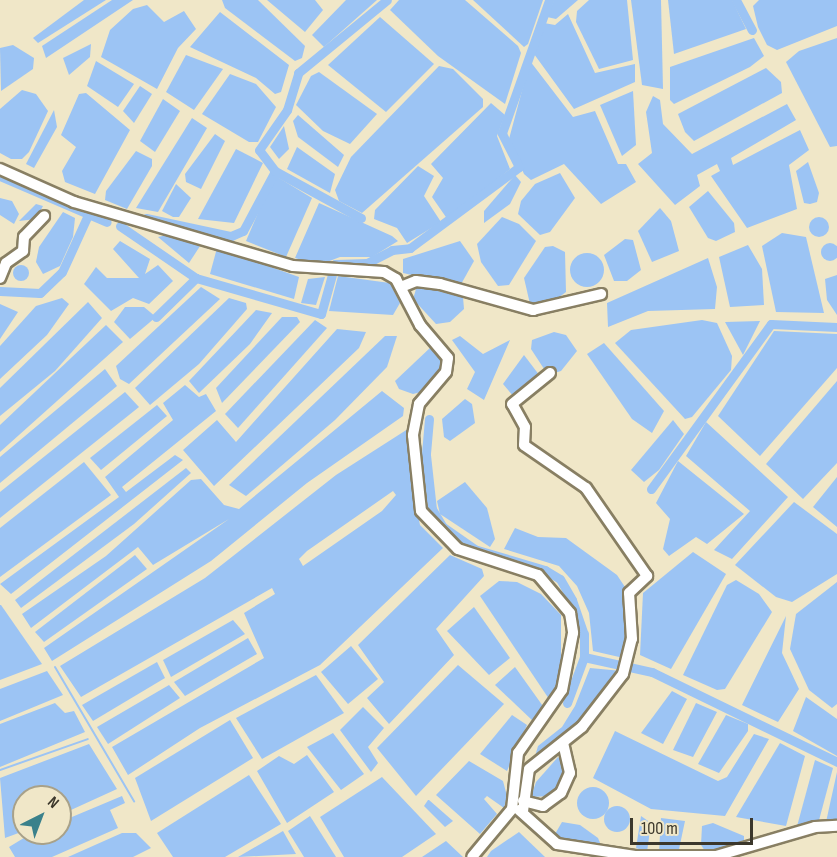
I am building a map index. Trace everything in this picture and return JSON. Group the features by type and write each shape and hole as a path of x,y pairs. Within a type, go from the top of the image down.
{"street":[{"path":"0,169 101,211 293,266 384,272 401,287 420,325 448,358 446,372 419,404 413,435 421,511 458,549 538,575 570,613 573,651 557,699 518,753 512,809 472,857"},
{"path":"0,278 44,216"},
{"path":"401,287 416,281 440,284 533,310 602,294"},
{"path":"550,374 512,404 525,427 524,445 586,488 647,573 629,593 632,639 623,674 597,711 563,743 529,769 523,806 538,831 562,846 635,856 716,856 815,827 837,826"},
{"path":"512,809 523,806 543,806 561,793 570,773 563,743"}],"water":[{"path":"84,0 106,0 38,43 33,38"},
{"path":"112,0 133,0 46,58 42,46"},
{"path":"222,0 258,0 305,46 302,58 295,61 225,8"},
{"path":"267,0 315,0 323,10 305,32"},
{"path":"346,0 377,0 324,47 312,35"},
{"path":"399,0 465,0 518,46 521,53 505,104 438,56 390,10"},
{"path":"473,0 543,0 528,44 524,47"},
{"path":"554,0 578,0 556,19 547,17"},
{"path":"589,0 627,0 633,60 599,69 576,22 577,11"},
{"path":"631,0 661,0 663,89 642,85"},
{"path":"668,0 732,0 746,29 674,54"},
{"path":"759,0 837,0 837,26 777,50 767,45 758,27 753,6"},
{"path":"147,5 164,22 184,11 196,29 178,48 157,89 101,57 110,30 133,9"},
{"path":"220,12 289,65 281,92 275,94 256,78 190,47"},
{"path":"568,14 595,73 635,64 635,82 574,109 534,54 544,23 555,25"},
{"path":"380,17 434,64 386,112 328,65"},
{"path":"754,38 764,56 750,67 674,104 670,100 670,67"},
{"path":"837,38 837,146 830,147 786,62 799,51"},
{"path":"91,44 90,57 69,75 63,58"},
{"path":"13,45 34,58 33,69 1,91 0,48"},
{"path":"186,55 223,69 194,110 166,92"},
{"path":"96,61 134,84 118,107 87,86"},
{"path":"530,61 573,117 595,111 618,164 626,164 636,182 601,204 564,164 531,180 524,174 509,139"},
{"path":"439,66 453,69 483,99 483,107 362,213 339,201 335,190 351,157"},
{"path":"766,68 781,82 782,93 694,141 685,132 678,114"},
{"path":"319,72 377,114 350,144 323,131 296,105 311,76"},
{"path":"230,74 256,84 276,107 258,142 249,142 202,114"},
{"path":"140,86 152,94 134,123 123,111"},
{"path":"22,90 36,94 48,111 29,152 22,159 11,159 0,153 0,109"},
{"path":"633,91 636,145 622,156 600,105"},
{"path":"86,93 130,130 95,194 65,182 62,171 76,147 61,135 79,94"},
{"path":"653,96 660,100 663,124 692,154 787,104 796,120 731,158 733,165 800,130 809,150 789,165 797,209 747,228 711,176 720,171 717,164 697,175 700,186 675,205 638,164 652,153 646,112"},
{"path":"163,99 180,111 155,152 140,141"},
{"path":"491,103 505,115 497,136 510,169 448,220 432,197 443,178 431,164"},
{"path":"54,110 57,127 34,168 26,164"},
{"path":"298,115 344,155 338,167 298,137 293,121"},
{"path":"192,118 207,128 158,212 136,208"},
{"path":"284,126 289,149 279,159 270,147"},
{"path":"215,134 225,141 201,189 186,182 185,174"},
{"path":"297,147 335,174 330,193 287,169"},
{"path":"236,149 263,163 234,223 198,219"},
{"path":"136,151 152,159 152,166 127,209 105,200 106,191"},
{"path":"808,162 819,193 817,202 810,204 804,203 796,171"},
{"path":"418,166 434,176 424,196 441,222 407,243 397,228 374,219 375,210"},
{"path":"560,173 575,198 550,232 540,235 518,214 521,201 535,184"},
{"path":"274,175 312,198 286,257 246,241"},
{"path":"515,175 521,182 510,204 484,223 484,211"},
{"path":"176,184 191,198 179,217 173,217 162,211"},
{"path":"708,191 734,223 735,232 716,241 708,238 689,207"},
{"path":"0,198 12,201 19,214 14,224 0,215"},
{"path":"319,203 392,236 398,241 372,257 340,257 319,265 295,258"},
{"path":"36,204 43,206 36,219 19,221"},
{"path":"660,208 671,221 679,251 652,262 638,231"},
{"path":"63,212 75,218 73,237 60,266 43,274 36,262 39,247"},
{"path":"502,217 519,224 536,241 509,285 498,286 481,262 477,244"},
{"path":"819,217 826,220 829,227 826,234 819,237 812,234 809,227 812,220"},
{"path":"782,233 806,237 824,313 776,312 762,246"},
{"path":"167,235 202,243 189,263 158,237"},
{"path":"625,239 633,240 641,270 627,281 614,281 604,255"},
{"path":"120,241 150,259 145,274 158,265 173,281 149,304 133,298 111,311 84,284 96,267 107,278 139,278 113,249"},
{"path":"460,241 474,261 460,286 403,273 403,259"},
{"path":"830,243 838,248 839,252 834,260 830,261 822,256 821,252 826,244"},
{"path":"748,245 762,269 764,305 730,307 719,257"},
{"path":"553,246 565,252 566,292 550,304 530,304 524,278 545,247"},
{"path":"217,248 299,277 294,299 210,274"},
{"path":"587,253 599,258 604,270 599,282 587,287 575,282 570,270 575,258"},
{"path":"708,258 717,287 715,309 648,311 608,327 607,303"},
{"path":"21,265 27,267 29,273 27,279 21,281 15,279 13,273 15,267"},
{"path":"837,275 837,315 827,300 825,279"},
{"path":"338,276 390,283 400,303 393,315 329,311"},
{"path":"325,277 316,305 301,303 308,279"},
{"path":"417,286 463,297 464,309 450,322 436,324 413,299"},
{"path":"201,287 220,299 129,384 120,379 116,366"},
{"path":"62,298 69,304 47,335 0,379 0,346 36,306"},
{"path":"229,298 246,303 247,309 199,364 150,405 135,388"},
{"path":"88,302 102,318 55,371 0,416 0,388"},
{"path":"0,304 18,312 0,339"},
{"path":"125,307 144,307 156,317 130,339 114,322"},
{"path":"256,310 272,313 250,344 199,393 189,381"},
{"path":"282,317 297,317 300,322 222,403 216,388"},
{"path":"315,320 327,328 238,428 225,414"},
{"path":"702,320 717,323 732,356 731,370 692,417 685,419 615,343 631,330"},
{"path":"760,321 743,355 725,322"},
{"path":"106,325 123,342 0,452 0,425"},
{"path":"337,329 366,332 359,348 214,486 183,450 217,420 236,442"},
{"path":"774,331 837,334 837,368 760,456 718,416"},
{"path":"554,332 566,335 577,351 561,371 548,375 531,349 532,340"},
{"path":"385,336 397,336 387,367 335,420 246,496 229,485"},
{"path":"460,336 483,354 510,340 484,400 467,389 475,372 452,340"},
{"path":"604,343 664,411 652,433 632,419 587,354"},
{"path":"432,346 444,359 444,370 425,391 413,394 399,389 395,381"},
{"path":"524,355 543,380 514,397 503,384"},
{"path":"105,369 117,386 0,483 0,457"},
{"path":"837,381 837,463 803,499 766,464"},
{"path":"185,385 199,397 206,394 216,411 122,487 126,492 175,455 183,460 11,594 0,584 119,497 105,477 173,420 163,403"},
{"path":"382,391 404,408 403,416 307,483 211,561 52,661 44,648 229,519 153,565 138,547 31,628 22,614 106,556 191,480 201,479 224,505 239,509"},
{"path":"125,392 139,407 0,518 0,492"},
{"path":"465,399 472,404 475,423 450,441 444,437 442,419"},
{"path":"157,405 167,416 101,470 90,458"},
{"path":"673,420 684,434 659,470 644,482 631,470"},
{"path":"706,422 788,497 732,559 714,550 750,511 686,456"},
{"path":"411,427 410,474 420,525 443,548 320,665 200,728 128,775 112,747 264,658 244,613 275,594 272,588 81,697 60,666 205,578 336,475","holes":["393,491 396,495 382,511 303,566 299,559 307,551"]},
{"path":"678,461 744,514 707,544 696,537 669,556 663,549 670,519 656,503"},
{"path":"84,462 111,495 0,577 0,528"},
{"path":"186,468 191,473 134,524 21,608 15,600"},
{"path":"837,477 837,527 813,507"},
{"path":"465,482 487,508 495,539 490,547 440,514 437,501"},
{"path":"794,502 837,534 837,574 792,602 776,597 735,565"},
{"path":"515,528 538,537 566,538 617,575 629,593 628,659 593,651 589,613 577,586 559,566 504,549"},
{"path":"693,552 726,574 671,669 640,655 643,593"},
{"path":"135,555 147,569 44,642 35,632"},
{"path":"450,555 482,569 484,576 436,629 454,655 389,724 367,698 384,682 358,645"},
{"path":"736,580 759,594 772,612 725,689 717,690 683,675 727,585"},
{"path":"499,581 517,582 541,594 561,615 561,669 551,702 480,596"},
{"path":"837,582 837,704 832,708 809,690 790,649 796,614"},
{"path":"0,605 42,664 0,680"},
{"path":"474,607 510,658 489,675 447,631"},
{"path":"786,616 782,653 799,689 778,722 742,705"},
{"path":"233,620 245,634 171,677 163,660"},
{"path":"248,638 257,654 185,696 174,682"},
{"path":"351,646 378,679 348,704 321,672"},
{"path":"157,662 165,678 93,721 82,705"},
{"path":"458,665 504,704 416,796 377,748"},
{"path":"515,667 545,709 534,722 495,685"},
{"path":"590,668 622,671 614,693 532,767 538,746 562,727 575,706"},
{"path":"47,671 63,695 0,721 0,689"},
{"path":"316,675 344,713 262,759 236,718"},
{"path":"169,685 180,698 108,744 97,727"},
{"path":"672,691 687,699 663,744 641,733"},
{"path":"806,697 837,719 837,756 793,731"},
{"path":"55,703 65,713 74,711 85,732 0,767 0,724"},
{"path":"696,703 717,712 693,757 673,750"},
{"path":"363,707 384,728 368,747 378,763 371,772 340,730"},
{"path":"512,715 527,725 507,771 480,754"},
{"path":"726,715 748,724 748,731 719,773 698,764"},
{"path":"230,720 253,758 151,821 135,778"},
{"path":"615,731 718,781 727,777 754,734 769,739 725,816 651,809 593,778"},
{"path":"333,733 364,774 341,790 307,747"},
{"path":"780,743 805,756 786,826 736,817"},
{"path":"89,744 117,789 72,810 72,785 12,785 12,835 5,838 0,778"},
{"path":"307,755 334,792 287,823 257,771 279,756 294,764"},
{"path":"558,757 564,763 562,777 552,796 531,797 536,782"},
{"path":"815,760 833,768 818,824 796,830"},
{"path":"469,761 503,781 507,796 504,808 487,796 484,799 497,814 480,834 436,795"},
{"path":"837,772 837,822 826,822"},
{"path":"249,775 281,824 225,857 173,857 157,833"},
{"path":"382,777 436,834 402,857 344,857 320,817"},
{"path":"593,787 604,792 609,803 604,814 593,819 582,814 577,803 582,792"},
{"path":"122,796 125,803 110,810 118,828 52,857 15,857 9,847 12,845 72,845 72,817"},
{"path":"428,800 453,821 445,827 424,806"},
{"path":"617,806 626,810 630,819 626,828 617,832 608,828 604,819 608,810"},
{"path":"310,816 336,857 304,857 288,831"},
{"path":"641,816 651,823 647,852 636,848"},
{"path":"661,818 685,821 678,854 659,852"},
{"path":"562,822 580,825 598,838 603,850 564,842 555,834"},
{"path":"713,823 744,836 744,850 707,854 701,845 702,826"},
{"path":"283,831 296,854 238,857"},
{"path":"519,832 545,857 487,857 491,851"},
{"path":"122,833 136,833 151,848 133,857 68,857"},
{"path":"446,841 463,857 422,857"}],"waterway":[{"path":"361,218 275,171 259,150 287,110 298,73 387,0"},
{"path":"120,226 196,278 321,314 335,264 367,263 392,250 410,248 519,167 502,133 549,0"},
{"path":"736,0 752,30"},
{"path":"146,218 231,236 243,231 275,171"},
{"path":"0,176 107,222"},
{"path":"0,291 40,293 62,272 88,215"},
{"path":"156,317 196,278"},
{"path":"651,489 771,324 837,327"},
{"path":"429,419 426,455 432,509 443,527 474,549 545,570 560,579 572,600 584,634 584,657 567,703"},
{"path":"584,657 652,672 837,762"},
{"path":"55,667 134,801"},
{"path":"0,770 88,739"}]}
